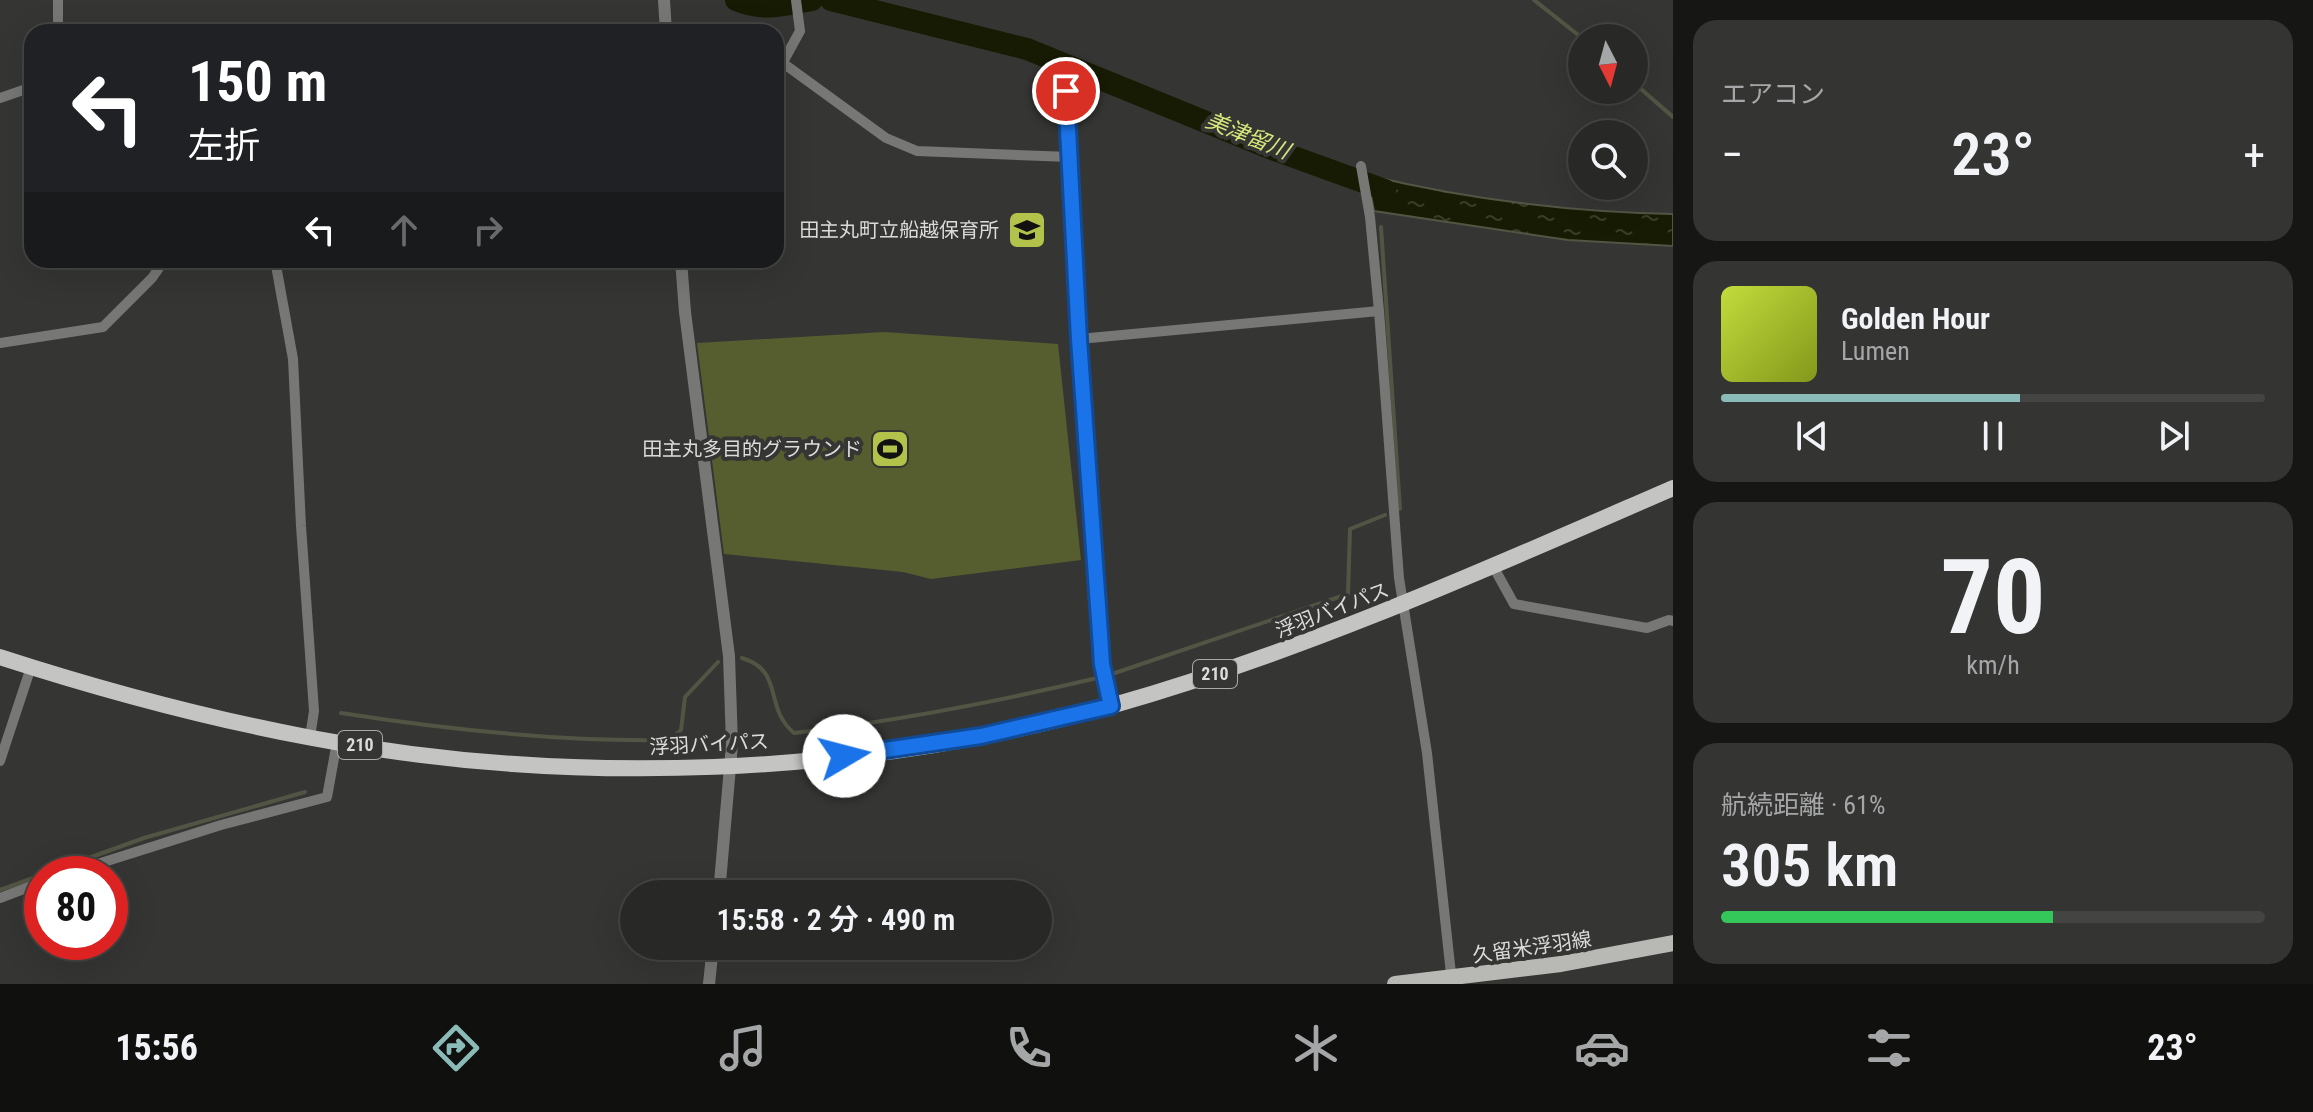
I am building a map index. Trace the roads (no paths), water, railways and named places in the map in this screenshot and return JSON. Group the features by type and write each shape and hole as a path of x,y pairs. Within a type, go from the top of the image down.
{"highway":[{"name":"浮羽バイパス","path":"0,657 183,709 310,737 500,762 599,768 730,765 844,756 981,736 1111,706 1222,671 1403,604 1673,488"}],"main road":[{"name":"久留米浮羽線","path":"1395,984 1452,981 1673,943"}],"street":[{"path":"58,0 58,24"},
{"path":"784,54 800,31 796,0"},
{"path":"784,63 886,138 917,151 1070,157"},
{"path":"0,98 24,90"},
{"path":"1066,91 1079,339 1102,664 1111,706"},
{"path":"1361,166 1370,217 1403,604 1427,753 1452,981"},
{"path":"0,343 103,327 152,278 157,268"},
{"path":"276,268 293,359 314,711 310,737"},
{"path":"682,268 729,656 730,765 720,880"},
{"path":"1079,339 1379,311"},
{"path":"1493,566 1514,604 1647,628 1673,621"},
{"path":"0,761 31,667"},
{"path":"123,856 221,825 327,797 337,742"},
{"path":"0,898 24,889"},
{"path":"709,984 712,960"}],"water":[{"path":"1367,175 1518,203 1673,214 1673,246 1568,240 1374,211"}],"waterway":[{"name":"美津留川","path":"736,0 765,7 812,0"},
{"name":"美津留川","path":"831,0 1027,49 1272,149 1385,190"},
{"path":"1534,0 1568,27"},
{"path":"1648,95 1673,117"},
{"path":"1381,227 1400,509"},
{"path":"1109,675 1348,594 1350,529 1385,515"},
{"path":"742,658 764,672 779,712 794,733 946,710 1097,678"},
{"path":"341,713 505,734 669,740 681,730 685,697 718,662"},
{"path":"0,890 144,838 305,792"}],"place":[{"name":"田主丸町立船越保育所","path":"1027,230"},
{"name":"田主丸多目的グラウンド","path":"890,449"}]}
